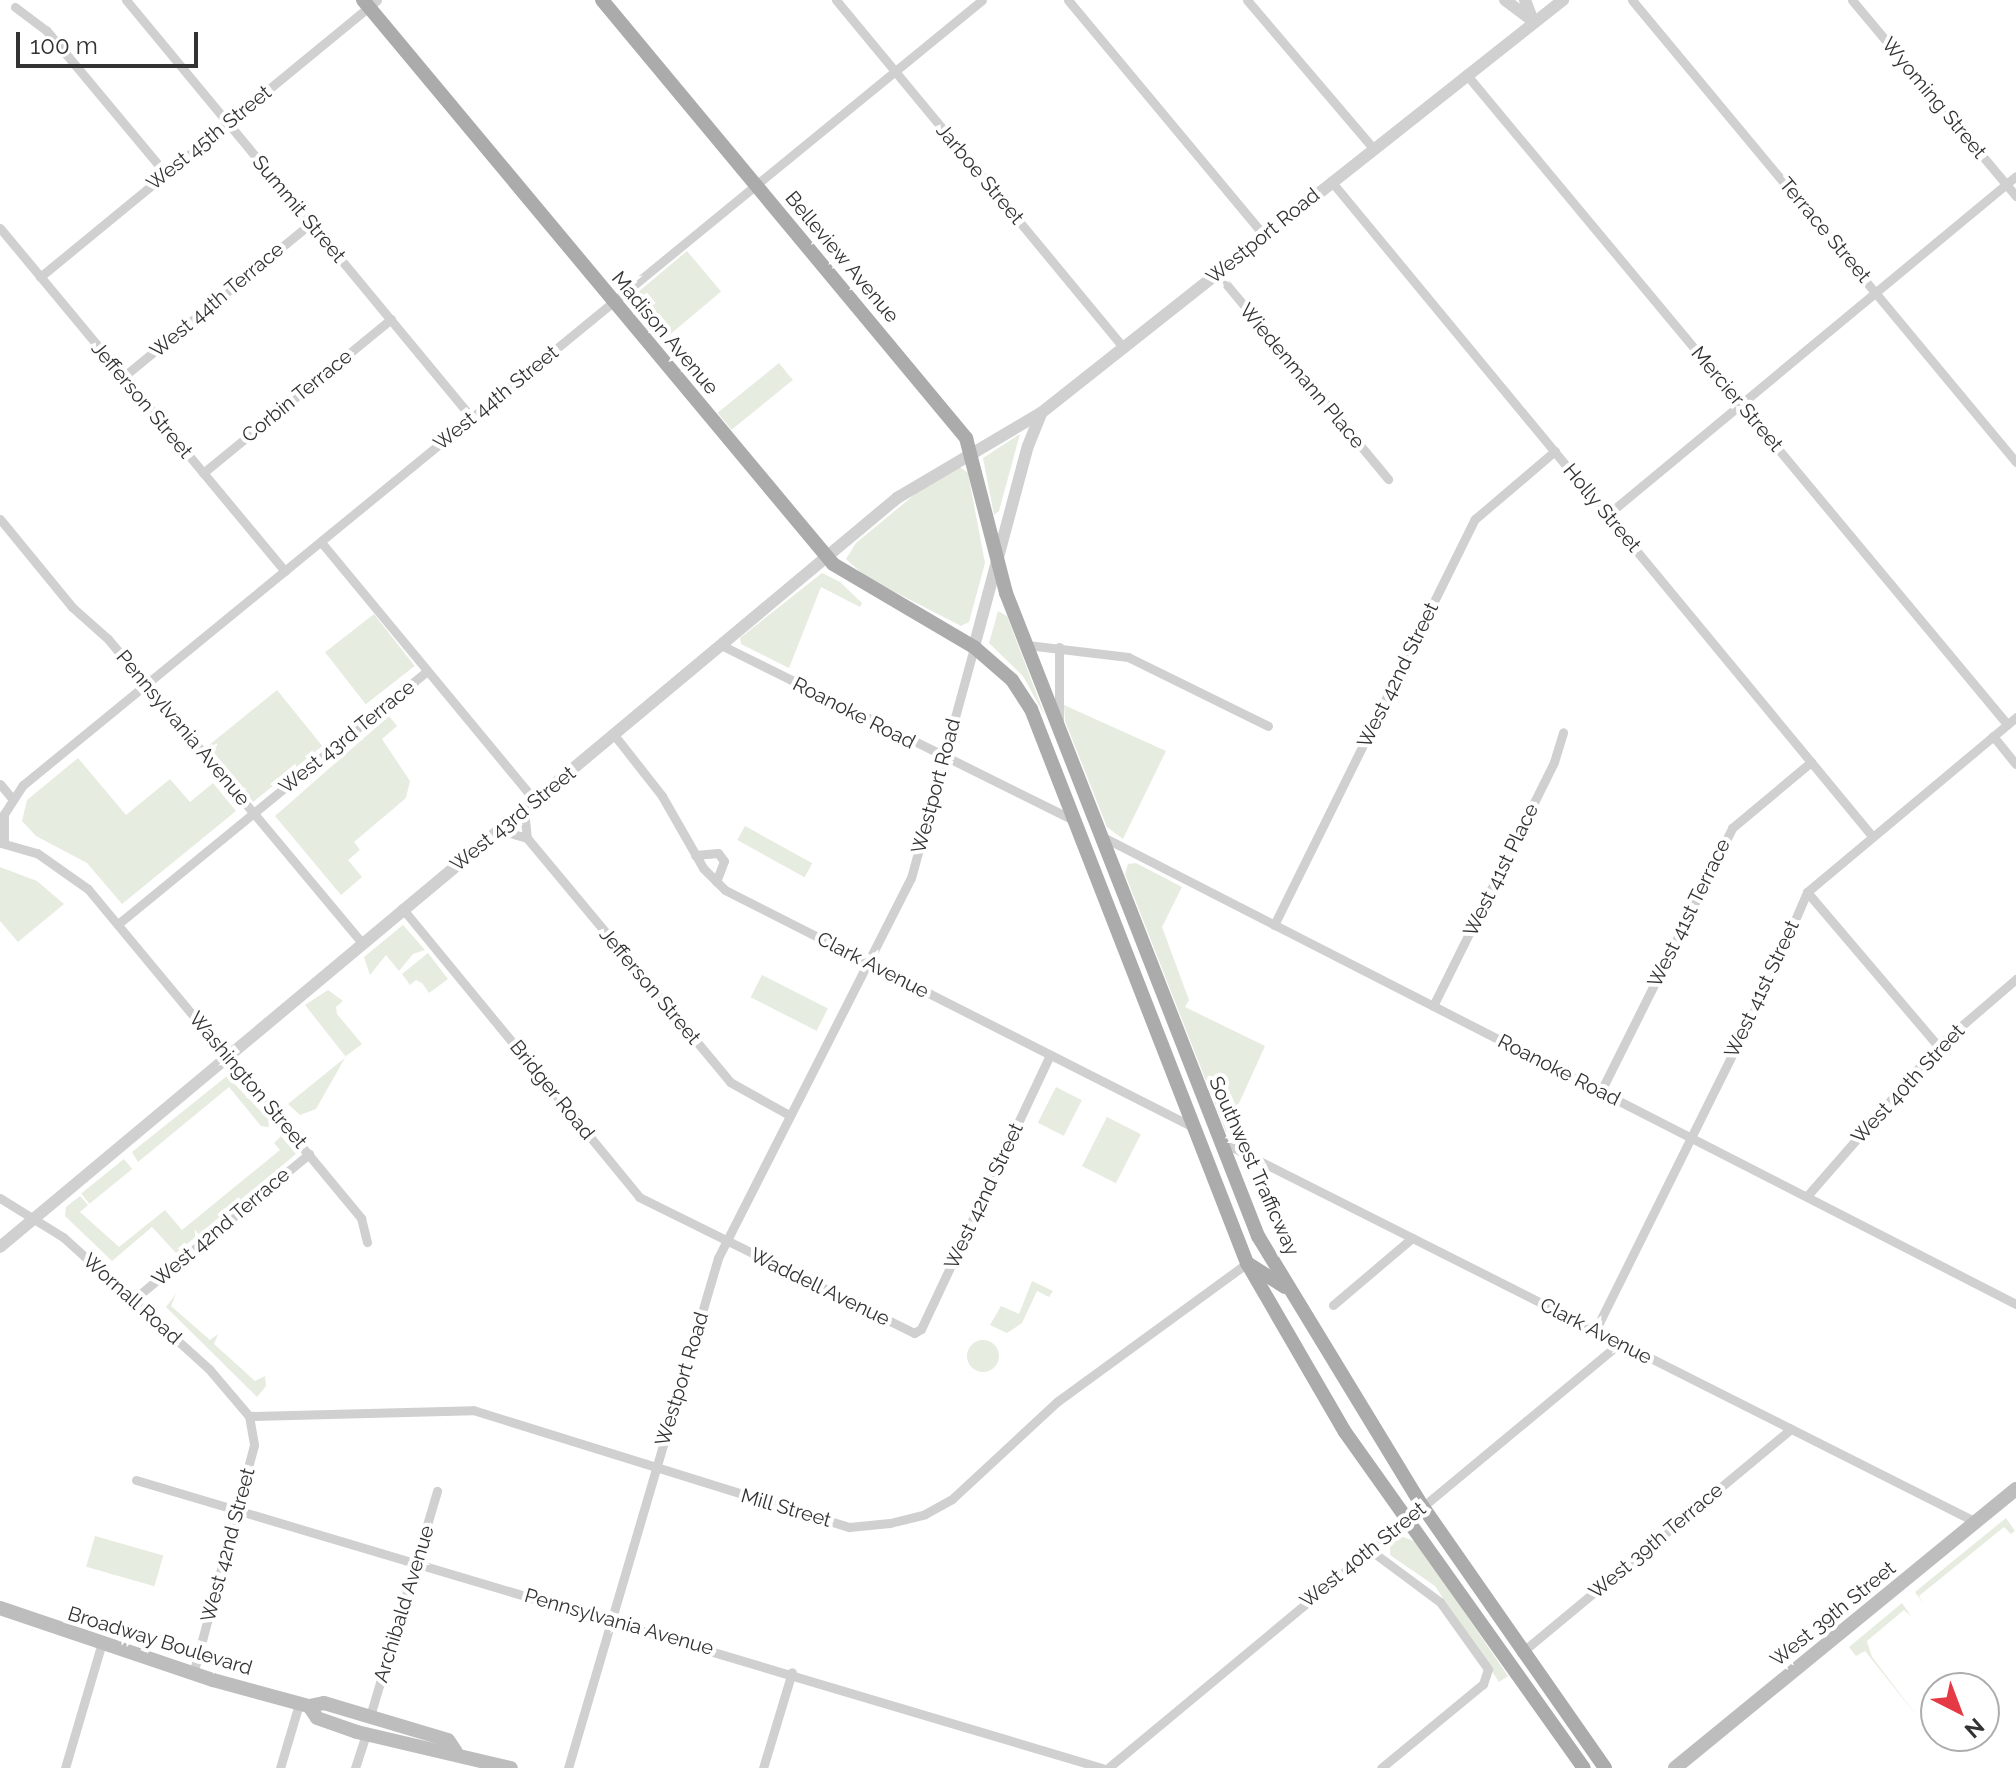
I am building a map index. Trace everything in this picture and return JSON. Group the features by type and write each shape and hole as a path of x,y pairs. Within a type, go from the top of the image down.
{"main road":[{"name":"Belleview Avenue","path":"602,0 953,420 972,452 997,566"},
{"name":"Madison Avenue","path":"370,2 613,303 827,557 855,581 974,647"},
{"name":"Southwest Trafficway","path":"997,566 1216,1138 1258,1236 1423,1507 1521,1653 1605,1768"},
{"name":"Southwest Trafficway","path":"974,647 1012,680 1031,709 1191,1126 1247,1263 1345,1432 1584,1768"},
{"path":"1258,1236 1247,1263 1289,1289"},
{"name":"West 39th Street","path":"1675,1768 2016,1489"},
{"name":"Broadway Boulevard","path":"0,1608 101,1646 193,1674 304,1705 324,1703 448,1740 456,1752"},
{"name":"Broadway Boulevard","path":"304,1705 317,1718 366,1734 442,1755 456,1752 511,1768"}],"street":[{"name":"Summit Street","path":"126,0 472,418"},
{"name":"Jarboe Street","path":"836,0 1124,348"},
{"name":"West 44th Street","path":"11,797 982,0"},
{"path":"1068,0 1264,235"},
{"path":"1247,0 1373,148"},
{"path":"1505,0 1533,21"},
{"path":"1525,0 1533,21"},
{"name":"Westport Road","path":"568,1768 726,1241 911,878 1028,446 1041,413 1563,0"},
{"name":"Terrace Street","path":"1632,0 2016,462"},
{"name":"Wyoming Street","path":"1852,0 2016,196"},
{"name":"West 45th Street","path":"40,277 370,2"},
{"path":"15,7 46,30 166,174"},
{"name":"Mercier Street","path":"1466,74 2007,724"},
{"path":"1607,515 2016,176"},
{"name":"Holly Street","path":"1331,181 1872,836"},
{"name":"West 44th Terrace","path":"123,377 311,223"},
{"name":"Jefferson Street","path":"0,228 285,571"},
{"name":"Wiedenmann Place","path":"1217,273 1388,479"},
{"name":"Corbin Terrace","path":"203,473 391,319"},
{"name":"West 43rd Street","path":"0,1247 361,942 615,736 921,480 1041,413"},
{"name":"West 42nd Street","path":"1274,925 1475,519 1555,451"},
{"name":"Pennsylvania Avenue","path":"0,519 72,607 147,685 361,942"},
{"path":"321,542 535,801"},
{"path":"1027,645 1128,657 1268,726"},
{"name":"Roanoke Road","path":"723,646 944,759 1073,820"},
{"path":"1059,647 1059,727"},
{"name":"West 43rd Terrace","path":"118,924 427,671"},
{"name":"West 41st Street","path":"1595,1331 1807,892 2016,717"},
{"name":"West 41st Place","path":"1433,1006 1554,762 1563,732"},
{"name":"Clark Avenue","path":"615,736 662,796 695,855 716,882 1191,1126"},
{"path":"1993,736 2016,764"},
{"name":"West 41st Terrace","path":"1601,1091 1732,828 1811,762"},
{"path":"0,784 11,797 4,814 2,843"},
{"path":"499,830 527,838 524,810"},
{"name":"Roanoke Road","path":"1101,836 2016,1304"},
{"name":"Jefferson Street","path":"527,838 730,1082 789,1115"},
{"name":"Washington Street","path":"2,843 63,868 118,924 361,1218 367,1242"},
{"path":"695,855 718,853 724,861 716,882"},
{"path":"1807,892 1938,1046"},
{"name":"Bridger Road","path":"402,908 639,1197 726,1241"},
{"name":"West 40th Street","path":"1807,1196 1938,1046 2016,979"},
{"name":"West 42nd Street","path":"914,1333 921,1329 1050,1055"},
{"name":"Clark Avenue","path":"1216,1138 1976,1522"},
{"name":"West 42nd Terrace","path":"133,1300 309,1154"},
{"name":"Wornall Road","path":"0,1198 35,1217 133,1300 225,1386 249,1416"},
{"path":"1333,1305 1412,1238"},
{"name":"Waddell Avenue","path":"726,1241 914,1333"},
{"name":"Mill Street","path":"249,1416 473,1410 655,1470 849,1527 925,1514 963,1491 1058,1401 1143,1334 1247,1263"},
{"name":"West 40th Street","path":"1108,1768 1620,1343"},
{"name":"West 42nd Street","path":"193,1674 254,1445 249,1416"},
{"name":"West 39th Terrace","path":"1521,1653 1791,1429"},
{"name":"Pennsylvania Avenue","path":"136,1480 792,1672 1102,1768"},
{"name":"Archibald Avenue","path":"370,1716 437,1491"},
{"path":"1370,1550 1440,1602 1488,1669 1483,1684 1381,1768"},
{"path":"65,1768 101,1646"},
{"path":"763,1768 792,1672"},
{"path":"280,1768 304,1705"},
{"path":"355,1768 366,1734"}],"shaded area":[{"path":"687,251 721,292 661,342 627,301"},
{"path":"779,363 793,380 731,430 718,413"},
{"path":"1020,434 999,511 994,515 983,458"},
{"path":"960,467 968,473 985,563 969,622 961,626 866,577 846,559 856,543 925,486"},
{"path":"822,573 840,582 862,603 860,607 821,587 789,668 741,644 740,638"},
{"path":"998,611 1007,616 1045,716 1023,676 989,643"},
{"path":"374,614 415,666 366,704 325,652"},
{"path":"277,690 322,746 253,802 208,746"},
{"path":"1064,705 1166,751 1123,839 1107,827 1065,721"},
{"path":"389,716 397,726 382,739 410,781 406,798 354,842 360,850 348,860 362,877 341,895 275,816"},
{"path":"78,758 126,815 170,779 190,802 213,783 236,811 122,904 87,863 36,836 22,821 27,800"},
{"path":"745,826 812,863 805,877 737,840"},
{"path":"1136,863 1182,887 1162,927 1189,1000 1185,1007 1265,1046 1226,1132 1125,874 1128,864"},
{"path":"0,867 37,881 64,904 18,942 0,921"},
{"path":"403,925 425,950 413,954 399,971 386,955 370,975 364,957"},
{"path":"428,953 448,979 429,993 416,980 410,985 402,974"},
{"path":"762,975 828,1009 817,1031 751,997"},
{"path":"328,990 343,1001 336,1007 337,1014 362,1044 346,1057 305,1005"},
{"path":"345,1058 316,1109 300,1115 288,1104"},
{"path":"227,1076 268,1119 269,1127 261,1126 229,1087 138,1162 132,1152"},
{"path":"1056,1087 1082,1100 1064,1136 1038,1123"},
{"path":"1107,1117 1141,1134 1116,1183 1082,1166"},
{"path":"281,1136 296,1154 176,1253 152,1227 112,1261 65,1216 66,1207 80,1196 88,1205 80,1212 119,1247 165,1210 182,1230 280,1150 274,1143"},
{"path":"124,1159 132,1169 89,1204 81,1194"},
{"path":"1032,1281 1053,1291 1049,1297 1037,1291 1022,1323 1007,1333 990,1325 1001,1306 1019,1314"},
{"path":"176,1294 171,1306 210,1340 218,1334 214,1344 255,1381 265,1376 266,1386 257,1397 166,1307"},
{"path":"983,1340 994,1345 999,1356 994,1367 983,1372 972,1367 967,1356 972,1345"},
{"path":"2006,1518 2015,1531 2011,1534 2004,1527 1919,1596 1924,1604 1915,1592"},
{"path":"95,1536 163,1556 154,1586 86,1567"},
{"path":"1401,1536 1416,1542 1508,1676 1499,1682 1435,1586 1390,1555 1390,1543"},
{"path":"1902,1603 1911,1616 1904,1610 1867,1641 1872,1657 1920,1720 1865,1651 1856,1656 1849,1647"}]}
